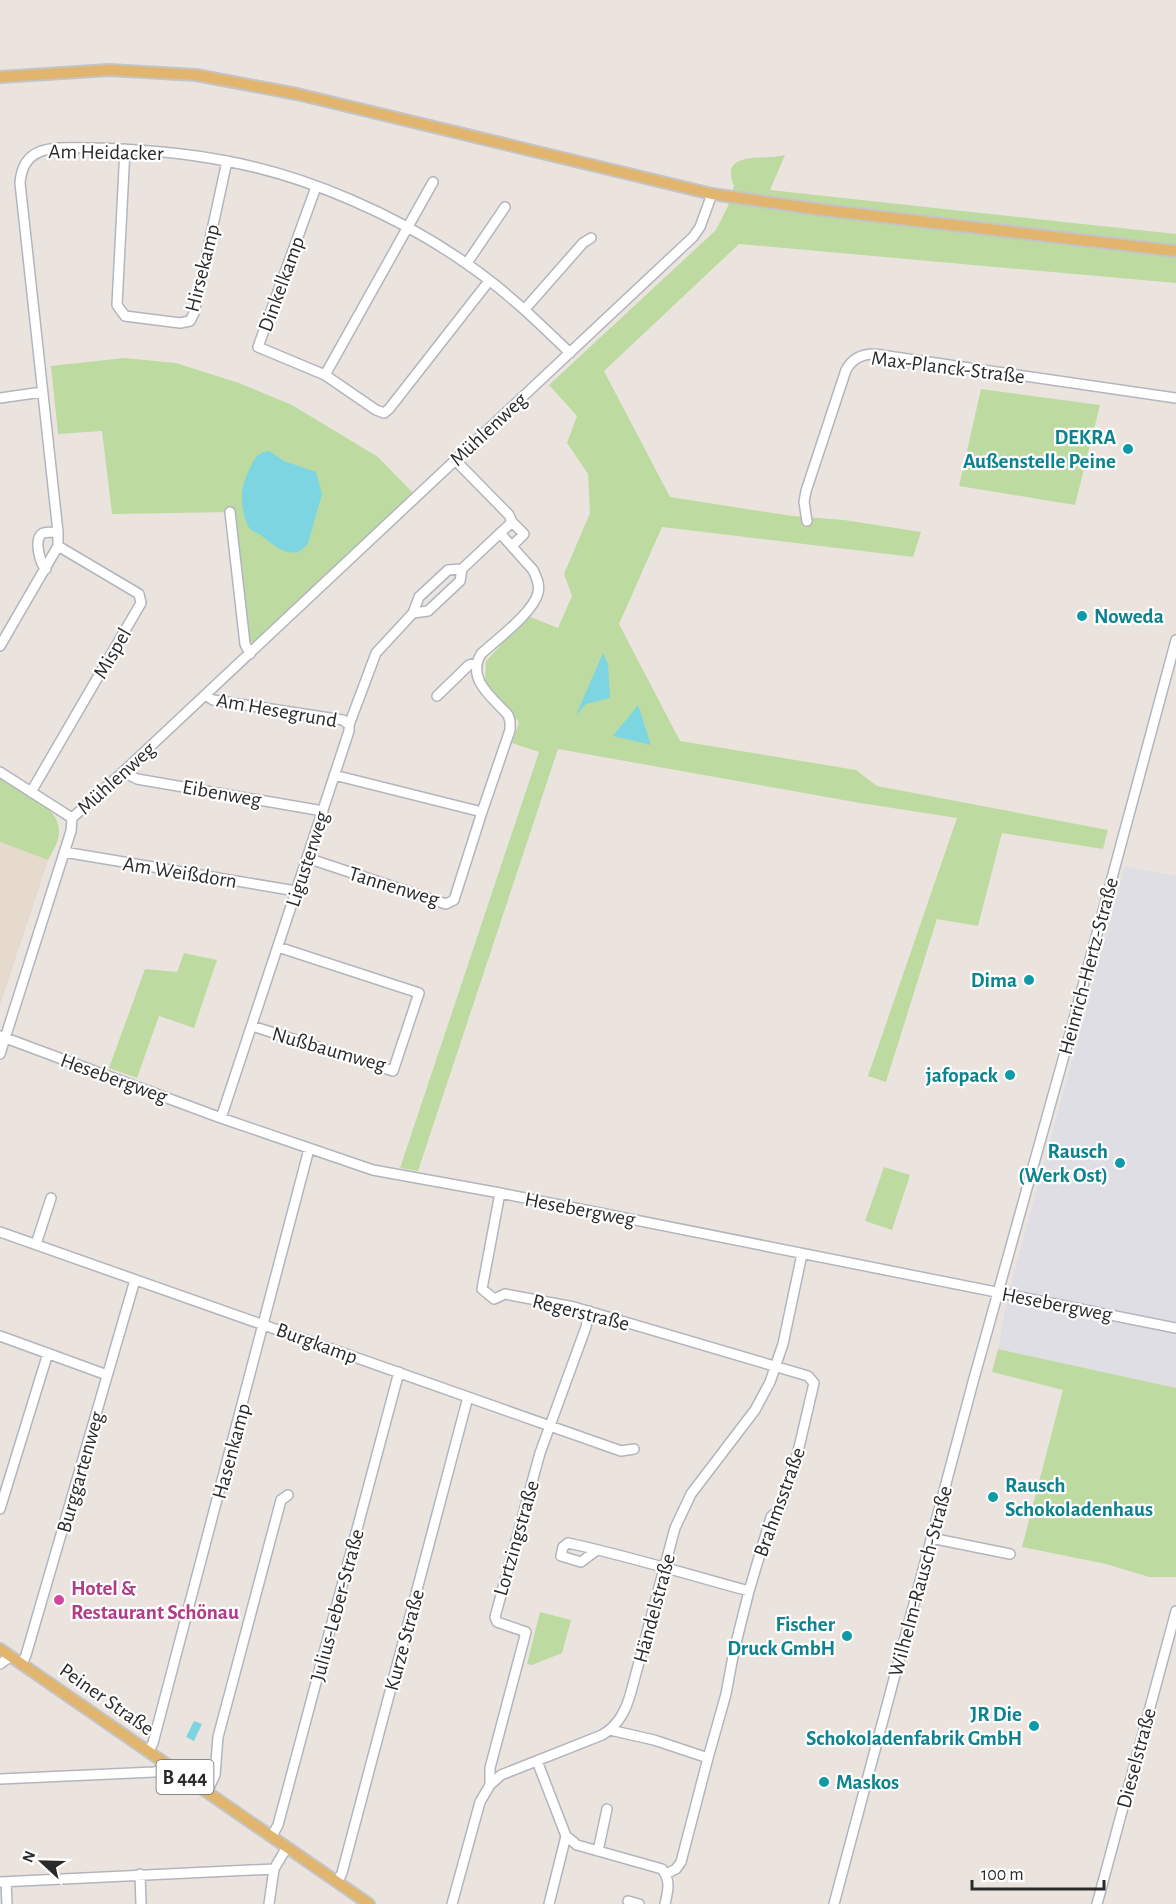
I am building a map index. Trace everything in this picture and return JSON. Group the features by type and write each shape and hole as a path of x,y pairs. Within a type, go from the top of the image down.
{"main road":[{"path":"0,77 61,72 141,71 196,75 245,83 712,194 823,210 1176,251"},
{"name":"Peiner Straße","path":"0,1649 369,1904"}],"street":[{"name":"Am Heidacker","path":"0,646 58,546 20,183 21,172 30,156 48,149 126,149 227,161 316,186 407,227 466,263 525,309 570,353"},
{"name":"Hirsekamp","path":"126,149 117,305 125,316 180,323 190,321 194,313 227,161"},
{"path":"325,375 433,182"},
{"name":"Dinkelkamp","path":"316,186 258,347 325,375 376,410 384,413 390,409 489,280"},
{"name":"Mühlenweg","path":"0,1054 3,1037 71,831 72,818 250,654 693,237 700,227 712,194"},
{"path":"466,263 505,207"},
{"path":"525,309 583,243 591,238"},
{"name":"Max-Planck-Straße","path":"807,521 804,502 806,491 846,370 860,356 874,354 1176,398"},
{"path":"0,398 42,392"},
{"path":"455,460 524,534 512,546"},
{"path":"230,512 245,644 250,654"},
{"name":"Ligusterweg","path":"414,613 428,611 460,581 462,569 512,522"},
{"path":"46,569 41,562 38,541 44,533 58,532"},
{"path":"437,696 469,665 476,663 482,654 528,610 538,592 537,577 533,570 500,533"},
{"name":"Mispel","path":"31,792 141,603 139,594 58,546"},
{"name":"Ligusterweg","path":"221,1118 349,731 349,725 376,653 414,613 419,597 448,570 462,569"},
{"name":"Heinrich-Hertz-Straße","path":"998,1293 1174,658 1176,640"},
{"name":"Tannenweg","path":"307,858 446,904 454,900 510,730 508,715 479,683 476,663"},
{"name":"Am Hesegrund","path":"205,695 213,700 343,720 349,725"},
{"path":"0,772 72,818"},
{"name":"Eibenweg","path":"123,772 137,778 322,811"},
{"path":"334,775 482,812"},
{"name":"Am Weißdorn","path":"64,852 296,891"},
{"name":"Nußbaumweg","path":"252,1026 393,1071 419,993 278,947"},
{"name":"Hesebergweg","path":"3,1037 221,1118 373,1170 500,1193 1176,1328"},
{"name":"Hasenkamp","path":"148,1752 153,1743 265,1324 309,1149"},
{"name":"Regerstraße","path":"500,1193 482,1289 494,1299 505,1294 589,1311 777,1366"},
{"path":"36,1244 51,1198"},
{"name":"Burgkamp","path":"0,1232 621,1451 634,1449"},
{"name":"Händelstraße","path":"610,1730 623,1714 627,1704 675,1528 691,1494 754,1410 777,1366 802,1254"},
{"name":"Burggartenweg","path":"22,1664 135,1280"},
{"name":"Wilhelm-Rausch-Straße","path":"834,1904 998,1293"},
{"name":"Lortzingstraße","path":"490,1785 490,1768 526,1632 523,1629 497,1622 495,1617 540,1453 586,1327 589,1311"},
{"path":"0,1336 107,1375"},
{"path":"0,1509 48,1353"},
{"name":"Brahmsstraße","path":"666,1874 681,1862 726,1694 749,1591 771,1517 781,1507 815,1388 808,1376 777,1366"},
{"name":"Julius-Leber-Straße","path":"272,1836 277,1829 399,1372"},
{"name":"Kurze Straße","path":"337,1882 342,1873 468,1397"},
{"path":"207,1792 215,1775 218,1737 281,1500 288,1495"},
{"path":"931,1538 1010,1554"},
{"path":"597,1551 749,1591"},
{"name":"Dieselstraße","path":"1097,1904 1176,1611"},
{"path":"0,1664 10,1656"},
{"path":"452,1904 480,1802 490,1785 501,1776 610,1730 654,1740 708,1758"},
{"path":"537,1761 566,1836 577,1845 662,1869 666,1874 669,1888 665,1904"},
{"path":"0,1779 154,1772 167,1765"},
{"path":"598,1851 607,1809"},
{"path":"549,1904 566,1836"},
{"path":"269,1904 274,1869 287,1847"},
{"path":"7,1904 3,1882 274,1869"},
{"path":"140,1874 141,1904"},
{"path":"628,1901 639,1904"}],"shaded area":[{"path":"0,842 48,860 0,1005"},
{"path":"1125,866 1176,876 1176,1388 998,1349 1008,1295"}],"green space":[{"path":"785,155 770,190 1176,234 1176,283 739,244 604,371 670,497 792,516 844,520 921,532 913,557 662,527 619,624 680,741 856,770 877,786 1108,830 1103,849 1002,833 978,926 937,919 886,1082 868,1076 957,818 558,749 418,1171 400,1168 539,752 512,743 519,722 485,681 486,661 528,616 558,628 572,596 564,574 590,513 588,474 567,443 577,416 549,385 716,230 728,206 734,186 731,174 733,166 746,159"},
{"path":"124,358 176,363 239,383 292,405 378,457 413,493 253,643 249,641 247,633 233,512 112,514 102,431 58,434 51,366"},
{"path":"981,389 1100,405 1075,505 959,486"},
{"path":"0,778 38,800 58,823 59,836 48,860 0,842"},
{"path":"184,953 217,960 194,1028 159,1016 137,1078 109,1068 145,969 177,972"},
{"path":"884,1167 910,1175 892,1230 865,1221"},
{"path":"998,1349 1176,1388 1176,1577 1149,1577 1106,1564 1022,1547 1063,1390 992,1372"},
{"path":"540,1612 571,1620 562,1653 532,1665 527,1664"}],"water":[{"path":"269,451 284,461 316,472 322,494 308,543 297,552 285,551 273,545 251,530 245,519 242,497 247,475 257,456"},
{"path":"603,653 608,664 610,698 586,704 576,715"},
{"path":"638,705 651,745 613,736"},
{"path":"194,1721 202,1724 194,1741 186,1737"}],"place":[{"name":"DEKRA Außenstelle Peine","path":"1128,449"},
{"name":"Noweda","path":"1082,616"},
{"name":"Dima","path":"1029,980"},
{"name":"jafopack","path":"1010,1075"},
{"name":"Rausch (Werk Ost)","path":"1120,1163"},
{"name":"Rausch Schokoladenhaus","path":"993,1497"},
{"name":"Hotel & Restaurant Schönau","path":"59,1600"},
{"name":"Fischer Druck GmbH","path":"847,1636"},
{"name":"JR Die Schokoladenfabrik GmbH","path":"1034,1726"},
{"name":"Maskos","path":"824,1782"}]}
